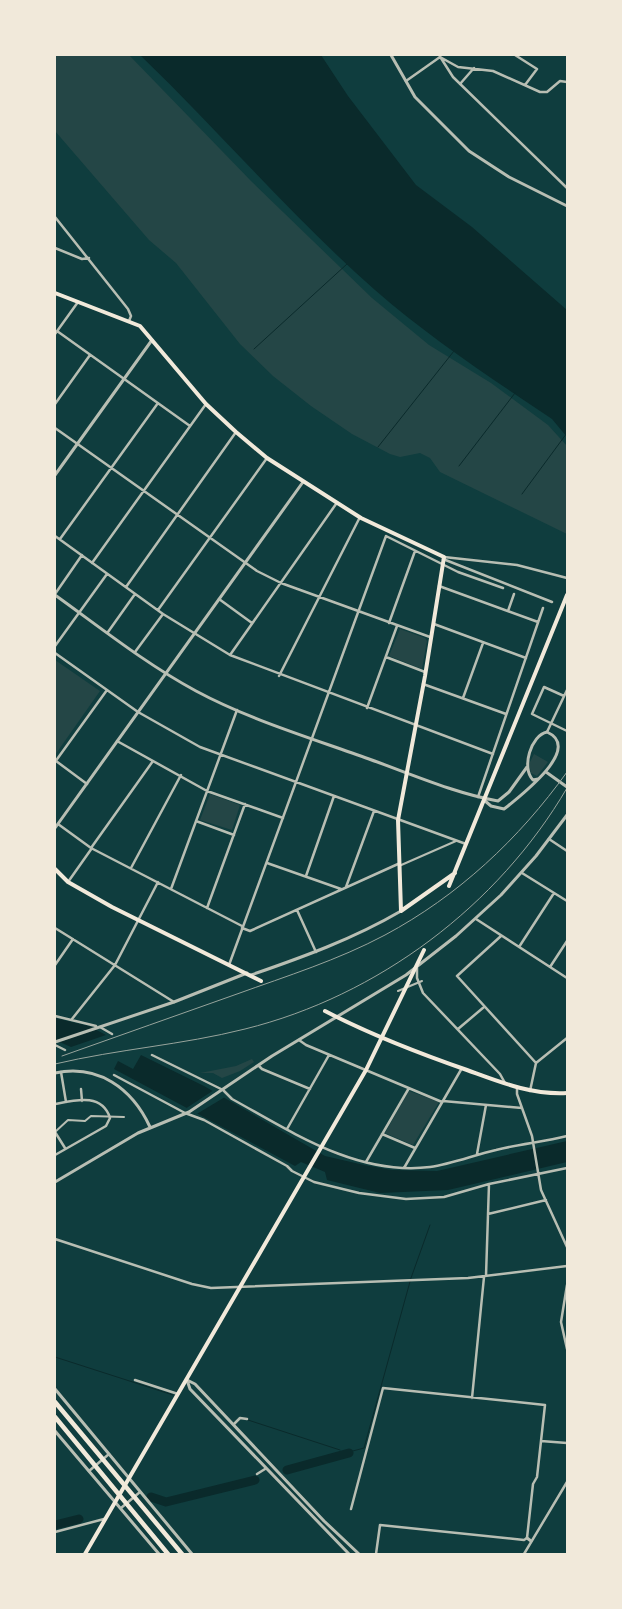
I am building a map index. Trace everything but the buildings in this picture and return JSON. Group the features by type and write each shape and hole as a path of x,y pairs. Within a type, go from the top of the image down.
{"highway":[{"path":"55,1402 182,1554"},
{"path":"55,1417 168,1554"}],"main road":[{"path":"55,293 142,328 206,404 267,458 336,504 443,560 398,820 400,911"},
{"path":"449,886 567,595"},
{"path":"55,869 68,882 138,920 261,981"},
{"path":"400,911 455,872"},
{"path":"85,1554 366,1070 424,950"},
{"path":"325,1011 383,1038 516,1087 547,1094 567,1094"}],"street":[{"path":"391,55 416,97 469,151 509,177 567,206"},
{"path":"515,55 537,69 525,84"},
{"path":"406,81 440,56"},
{"path":"440,56 458,67 489,69 545,92 560,81 567,82"},
{"path":"440,56 446,69 460,84 567,188"},
{"path":"460,84 474,68"},
{"path":"55,216 128,309 129,322"},
{"path":"55,248 82,259 89,258"},
{"path":"78,302 56,333 190,426"},
{"path":"55,475 152,340"},
{"path":"55,404 90,355"},
{"path":"60,539 158,403"},
{"path":"92,563 206,404"},
{"path":"55,428 244,564 281,583 430,637"},
{"path":"126,587 236,432"},
{"path":"158,610 267,458"},
{"path":"55,828 302,482"},
{"path":"230,655 336,504"},
{"path":"279,676 360,517"},
{"path":"55,536 163,614 230,655 279,676 493,754"},
{"path":"229,965 386,536 415,551 552,602"},
{"path":"390,623 415,551"},
{"path":"82,556 55,594 166,674 197,692 237,710 478,797 491,806 504,809 546,772 557,752 559,743 555,736 547,732"},
{"path":"443,560 517,565 567,578"},
{"path":"443,560 503,588"},
{"path":"55,646 107,574"},
{"path":"439,586 538,622"},
{"path":"108,632 135,594"},
{"path":"508,612 514,594"},
{"path":"219,599 252,623"},
{"path":"478,797 543,608"},
{"path":"135,652 163,614"},
{"path":"432,624 526,658"},
{"path":"367,708 397,626"},
{"path":"463,698 483,643"},
{"path":"55,653 138,712 179,737 220,755 466,844"},
{"path":"386,657 425,672"},
{"path":"423,684 506,714"},
{"path":"564,696 544,687 532,714 567,731"},
{"path":"87,784 55,762 107,690"},
{"path":"538,779 532,779 527,767 528,758 538,736 547,732 567,690"},
{"path":"171,889 237,710"},
{"path":"117,741 207,791 283,818"},
{"path":"68,882 154,761"},
{"path":"484,800 502,799 527,767"},
{"path":"546,772 567,787"},
{"path":"131,868 181,776"},
{"path":"306,876 334,796"},
{"path":"207,908 244,804"},
{"path":"346,887 374,811"},
{"path":"55,1182 150,1127 187,1112 299,1040 400,979 476,919 522,873 567,815"},
{"path":"196,821 234,835"},
{"path":"58,824 92,848 250,932 346,887 456,841"},
{"path":"549,839 567,851"},
{"path":"266,862 341,890"},
{"path":"522,873 567,902"},
{"path":"72,1019 115,965 158,882"},
{"path":"519,947 554,893"},
{"path":"297,910 316,952"},
{"path":"65,1050 56,1043 96,1026 174,1002 249,974 316,952 370,928 400,911"},
{"path":"476,919 567,978"},
{"path":"55,928 174,1002"},
{"path":"502,936 457,976 536,1064"},
{"path":"55,965 72,939"},
{"path":"550,967 567,941"},
{"path":"417,966 420,989 500,1074 505,1083"},
{"path":"398,991 422,981"},
{"path":"458,1029 484,1006"},
{"path":"55,1016 96,1026 112,1034"},
{"path":"530,1091 536,1064 567,1038"},
{"path":"299,1040 329,1055 442,1101 522,1108"},
{"path":"152,1055 223,1090 232,1099 307,1140 336,1154 366,1162 404,1168 438,1166 477,1154 567,1136"},
{"path":"287,1129 329,1055"},
{"path":"259,1066 262,1069 310,1089"},
{"path":"404,1168 462,1068"},
{"path":"61,1072 66,1102"},
{"path":"55,1073 89,1072 115,1084 138,1104 150,1127"},
{"path":"114,1075 204,1120 287,1166 292,1172 304,1178 359,1193 406,1199 444,1197 489,1184 567,1168"},
{"path":"516,1087 534,1143 541,1190 567,1247"},
{"path":"81,1088 82,1100"},
{"path":"366,1162 409,1088"},
{"path":"55,1104 82,1100 101,1102 110,1116"},
{"path":"477,1154 486,1105"},
{"path":"66,1148 55,1132 68,1120 81,1122 92,1116 124,1117"},
{"path":"55,1155 106,1126 110,1116"},
{"path":"382,1134 415,1148"},
{"path":"472,1398 485,1276 489,1184"},
{"path":"488,1214 546,1200"},
{"path":"55,1239 203,1287 485,1276 567,1266"},
{"path":"567,1285 561,1322 567,1349"},
{"path":"135,1380 178,1394"},
{"path":"186,1380 195,1384 324,1521 359,1554"},
{"path":"186,1380 190,1389 349,1554"},
{"path":"351,1509 383,1388 545,1406 537,1478 533,1484 527,1538"},
{"path":"55,1389 142,1491 192,1554"},
{"path":"234,1424 240,1418 247,1419"},
{"path":"55,1431 158,1554"},
{"path":"541,1441 567,1443"},
{"path":"90,1471 110,1453"},
{"path":"258,1474 266,1469"},
{"path":"524,1554 567,1482"},
{"path":"121,1508 142,1491"},
{"path":"55,1532 105,1519"},
{"path":"376,1554 380,1525 524,1540 527,1538 532,1541"}],"shaded area":[{"path":"55,55 129,55 252,182 372,298 429,345 491,383 548,425 567,446 567,534 440,472 430,458 420,453 400,457 390,454 352,434 311,406 273,376 240,344 176,263 149,240 55,131"},
{"path":"140,55 321,55 348,96 416,185 472,227 567,310 567,437 552,419 439,341 375,290 285,204"},
{"path":"400,629 425,638 427,641 422,669 389,656"},
{"path":"55,660 100,691 55,755"},
{"path":"534,754 548,762 537,776 531,773 529,764"},
{"path":"210,794 240,805 232,830 200,820"},
{"path":"55,1018 89,1026 106,1035 71,1047 55,1040"},
{"path":"141,1055 204,1086 325,1156 392,1170 437,1171 567,1141 567,1162 448,1190 380,1193 327,1180 325,1172 301,1162 295,1166 114,1069 118,1061 133,1069"},
{"path":"252,1059 254,1062 240,1071 222,1078 213,1073 200,1073 236,1066"},
{"path":"409,1091 439,1102 413,1145 385,1133"}],"pier":[{"path":"214,1090 225,1097 195,1115 185,1109"}],"waterway":[{"path":"254,349 347,264"},
{"path":"378,447 454,351"},
{"path":"459,466 515,393"},
{"path":"522,494 567,433"},
{"path":"349,1452 364,1448 411,1278 430,1225"},
{"path":"55,1357 173,1395"},
{"path":"248,1420 340,1450"},
{"path":"287,1470 349,1453"},
{"path":"151,1497 166,1502 255,1480"},
{"path":"55,1525 79,1519"}],"railway":[{"path":"62,1056 312,967 367,944 412,920 462,884 508,843 567,772"},
{"path":"55,1064 245,1029 294,1014 342,994 387,969 430,940 470,907 506,871 539,831 567,788"}]}
